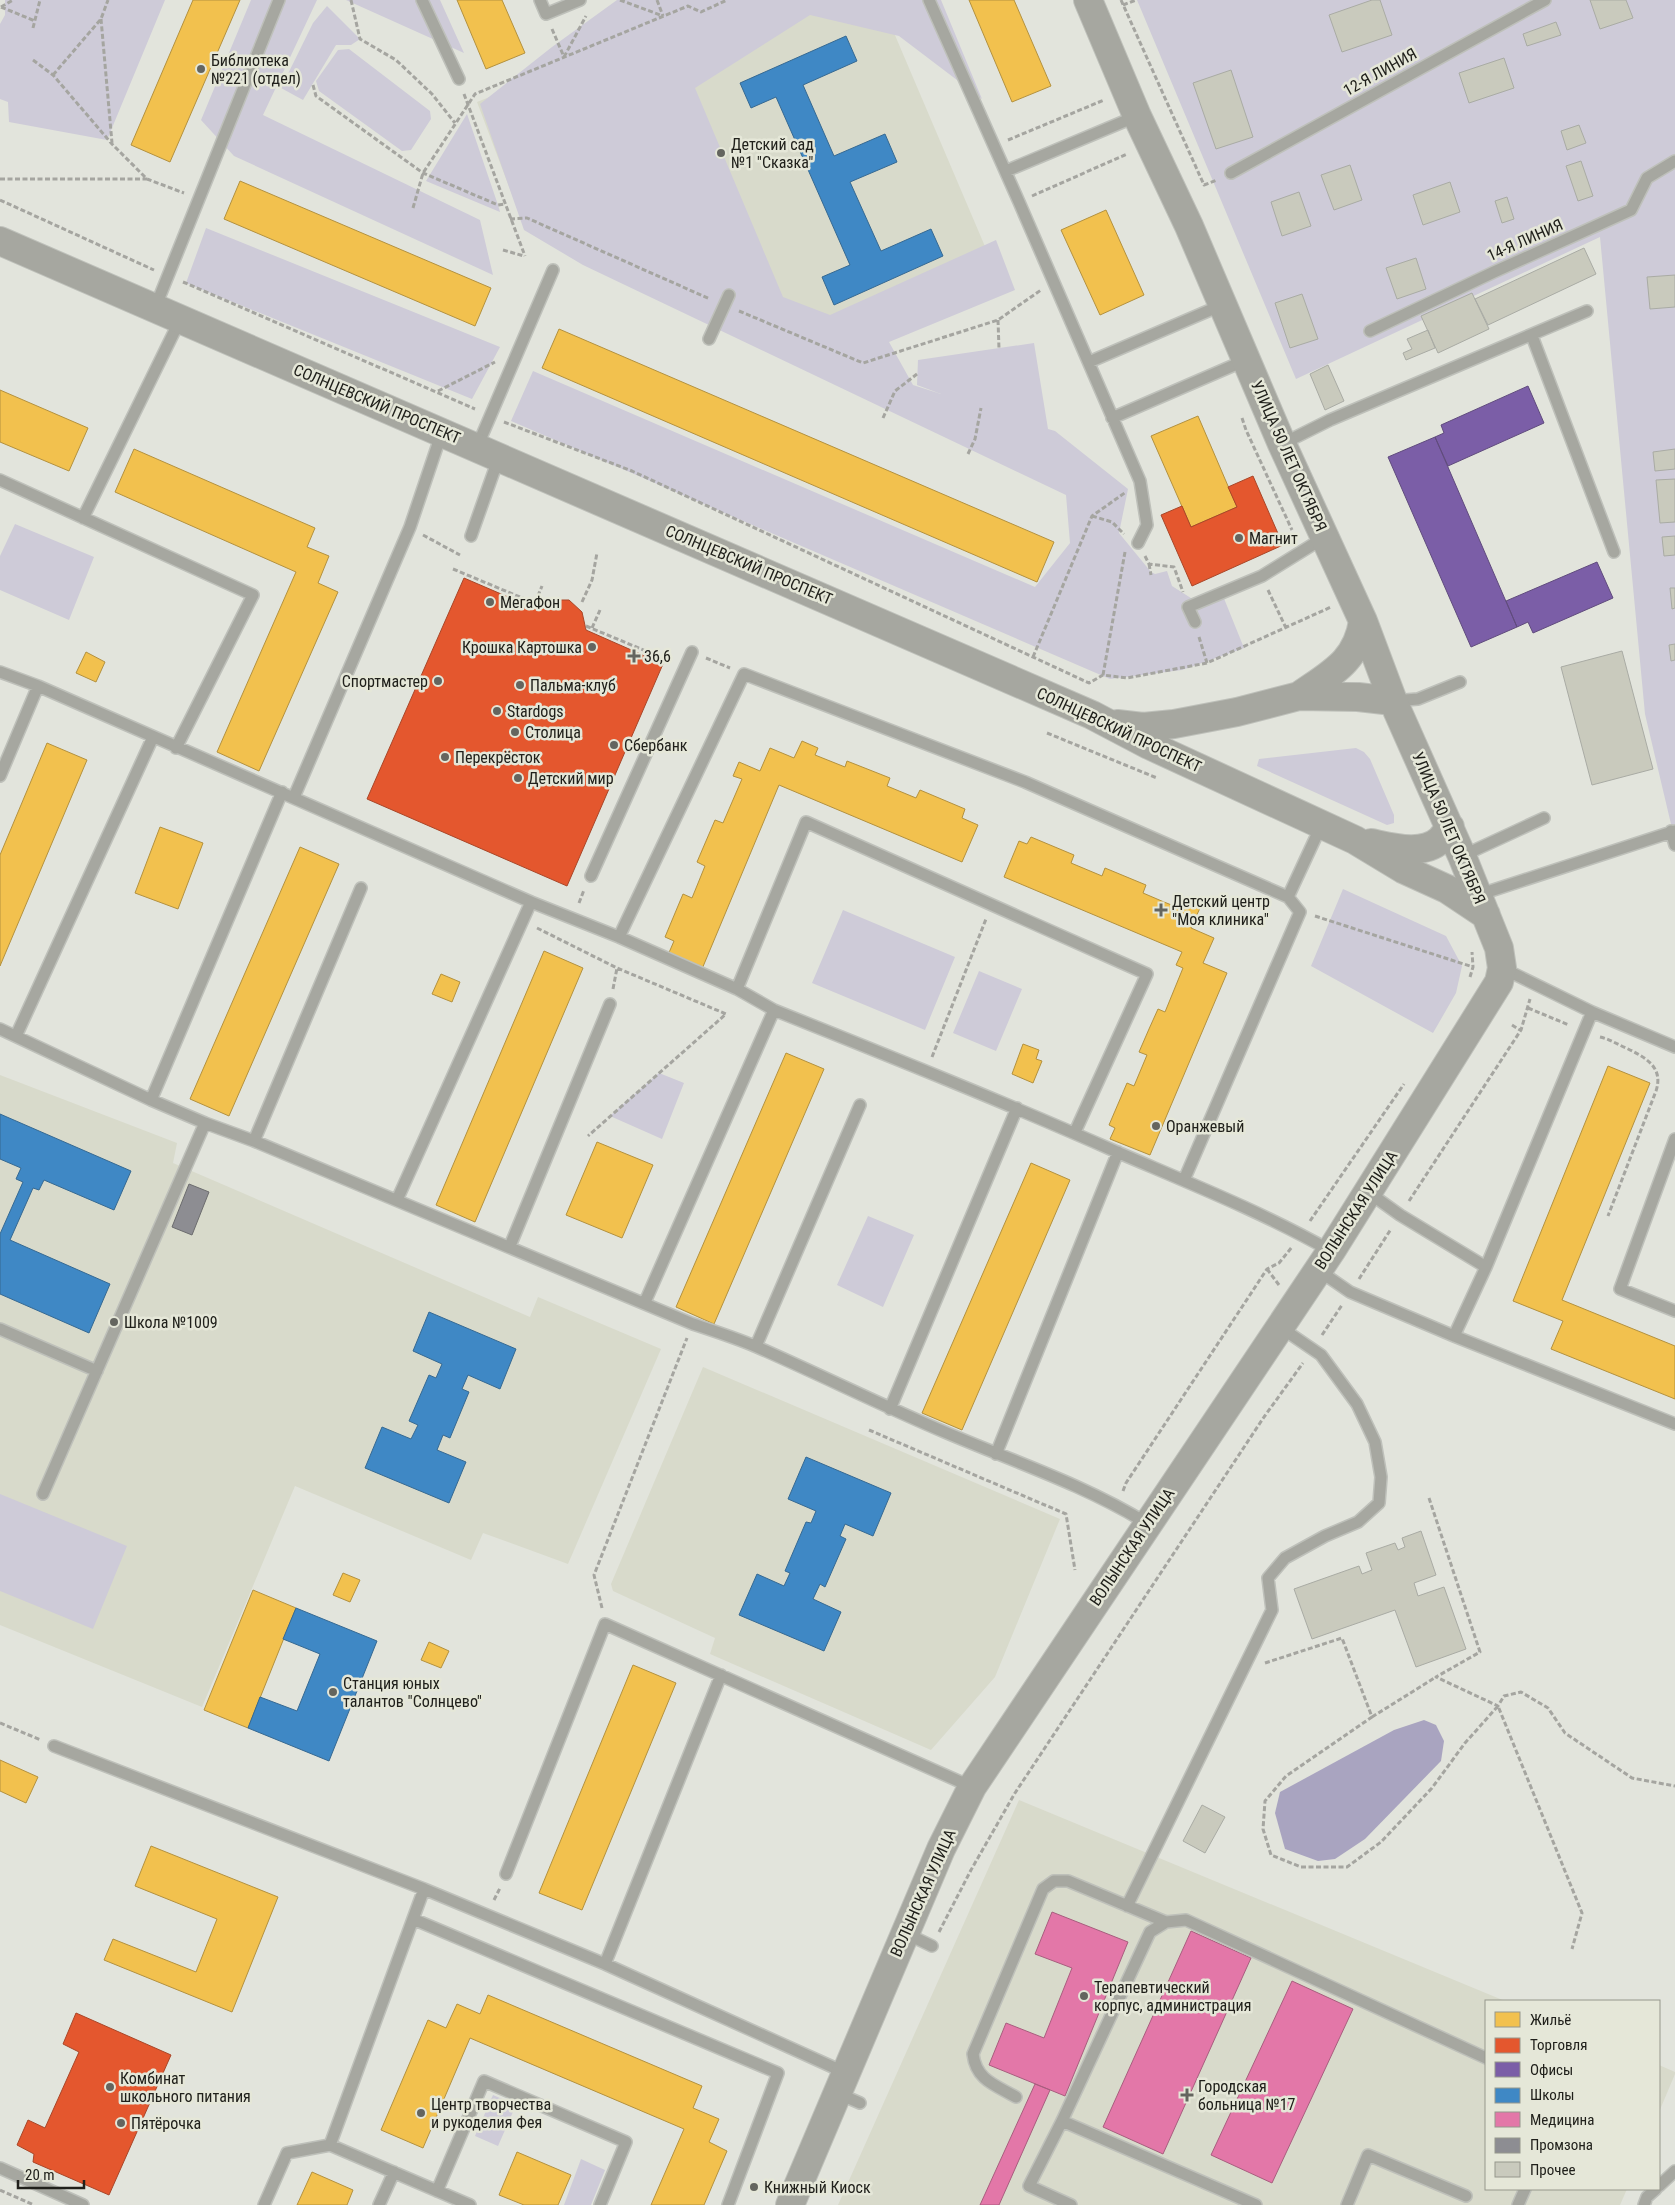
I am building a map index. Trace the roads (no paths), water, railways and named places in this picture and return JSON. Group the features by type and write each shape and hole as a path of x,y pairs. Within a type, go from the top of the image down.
{"street":[{"name":"УЛИЦА 50 ЛЕТ ОКТЯБРЯ","path":"1088,0 1137,116 1189,226 1282,444 1363,621 1393,701 1450,827 1482,905"},
{"name":"СОЛНЦЕВСКИЙ ПРОСПЕКТ","path":"0,241 1092,715 1149,745 1321,826 1355,840 1403,869 1482,905"},
{"path":"1299,696 1342,664 1353,652 1360,639 1363,621"},
{"path":"1092,715 1116,724 1143,726 1174,724 1237,712 1299,696 1358,697 1393,701"},
{"path":"1355,840 1400,849 1426,848 1440,840 1450,827"},
{"path":"1482,905 1499,948 1502,968"},
{"name":"ВОЛЫНСКАЯ УЛИЦА","path":"790,2205 848,2090 905,1933 941,1849 972,1787 1324,1260 1499,982 1502,968"}],"lane":[{"path":"155,308 279,0"},
{"path":"422,0 459,79"},
{"path":"540,0 546,14 580,0"},
{"path":"929,0 1006,171 1140,481 1147,525 1133,540"},
{"name":"12-Я ЛИНИЯ","path":"1231,173 1545,0"},
{"path":"1006,171 1137,116"},
{"name":"14-Я ЛИНИЯ","path":"1370,331 1631,210 1647,178 1675,161"},
{"path":"471,536 488,452 491,417 553,270"},
{"path":"709,339 726,300"},
{"path":"1089,362 1222,305"},
{"path":"1282,444 1330,420 1588,311"},
{"path":"83,518 180,320"},
{"path":"1532,336 1614,552"},
{"path":"1112,418 1246,360"},
{"path":"294,797 410,527 442,432"},
{"path":"0,480 253,595 176,748"},
{"path":"1195,622 1188,607 1262,576 1325,537"},
{"path":"591,876 692,652"},
{"path":"0,672 38,686 176,748 294,797 532,902 619,937 738,989 774,1010 1075,1132 1240,1204 1324,1260 1350,1292 1454,1336 1675,1424"},
{"path":"619,937 744,674 1025,782 1288,897 1300,912 1184,1180"},
{"path":"1393,701 1418,699 1460,682"},
{"path":"0,776 38,686"},
{"path":"16,1036 152,737"},
{"path":"151,1100 282,792"},
{"path":"1462,856 1544,818"},
{"path":"738,989 806,822 1147,974 1075,1132"},
{"path":"1288,897 1321,826"},
{"path":"1482,905 1673,831 1675,845"},
{"path":"254,1141 362,888"},
{"path":"397,1200 532,902"},
{"path":"1502,968 1592,1012 1675,1047"},
{"path":"510,1246 610,1004"},
{"path":"645,1302 774,1010"},
{"path":"1454,1336 1486,1266 1592,1012"},
{"path":"0,1029 151,1100 205,1123 254,1141 510,1246 693,1324 756,1346 890,1409 1070,1483 1118,1506 1148,1524"},
{"path":"756,1346 860,1106"},
{"path":"890,1409 1017,1108"},
{"path":"43,1494 205,1123"},
{"path":"1675,1138 1620,1289 1675,1311"},
{"path":"996,1454 1118,1152"},
{"path":"1368,1192 1400,1215 1486,1266"},
{"path":"1127,1906 1272,1610 1268,1578 1285,1558 1324,1536 1358,1522 1379,1502 1381,1477 1375,1442 1357,1404 1321,1355 1280,1327"},
{"path":"0,1329 97,1371"},
{"path":"506,1874 605,1624 972,1787"},
{"path":"604,1964 721,1675"},
{"path":"54,1746 424,1889 604,1964 848,2090"},
{"path":"1016,2097 980,2075 974,2064 972,2054 1043,1889 1054,1881 1068,1881 1166,1922"},
{"path":"330,2145 424,1889"},
{"path":"413,1919 778,2073 728,2205"},
{"path":"1071,2205 1029,2186 1062,2121 1150,1932 1166,1922 1186,1920 1485,2058"},
{"path":"905,1933 932,1946"},
{"path":"437,2191 484,2081 626,2142 600,2205"},
{"path":"1062,2121 1256,2205"},
{"path":"264,2205 287,2153 330,2145 470,2205"},
{"path":"1346,2205 1368,2155 1466,2196"},
{"path":"0,2168 83,2205"},
{"path":"1660,2185 1675,2171"},
{"path":"379,2205 394,2172"},
{"path":"1518,2205 1525,2190"},
{"path":"1644,2205 1647,2197 1655,2190"},
{"path":"1041,2205 1046,2194"}],"place":[{"name":"Библиотека №221 (отдел)","path":"201,69"},
{"name":"Детский сад №1 \"Сказка\"","path":"721,153"},
{"name":"Магнит","path":"1239,538"},
{"name":"МегаФон","path":"490,602"},
{"name":"Крошка Картошка","path":"592,647"},
{"name":"36,6","path":"634,656"},
{"name":"Спортмастер","path":"438,681"},
{"name":"Пальма-клуб","path":"520,685"},
{"name":"Stardogs","path":"497,711"},
{"name":"Столица","path":"515,732"},
{"name":"Сбербанк","path":"614,745"},
{"name":"Перекрёсток","path":"445,757"},
{"name":"Детский мир","path":"518,778"},
{"name":"Детский центр \"Моя клиника\"","path":"1161,910"},
{"name":"Оранжевый","path":"1156,1126"},
{"name":"Школа №1009","path":"114,1322"},
{"name":"Станция юных талантов \"Солнцево\"","path":"333,1692"},
{"name":"Терапевтический корпус, администрация","path":"1084,1996"},
{"name":"Комбинат школьного питания","path":"110,2087"},
{"name":"Городская больница №17","path":"1187,2095"},
{"name":"Центр творчества и рукоделия Фея","path":"421,2113"},
{"name":"Пятёрочка","path":"121,2123"},
{"name":"Книжный Киоск","path":"754,2187"}]}
